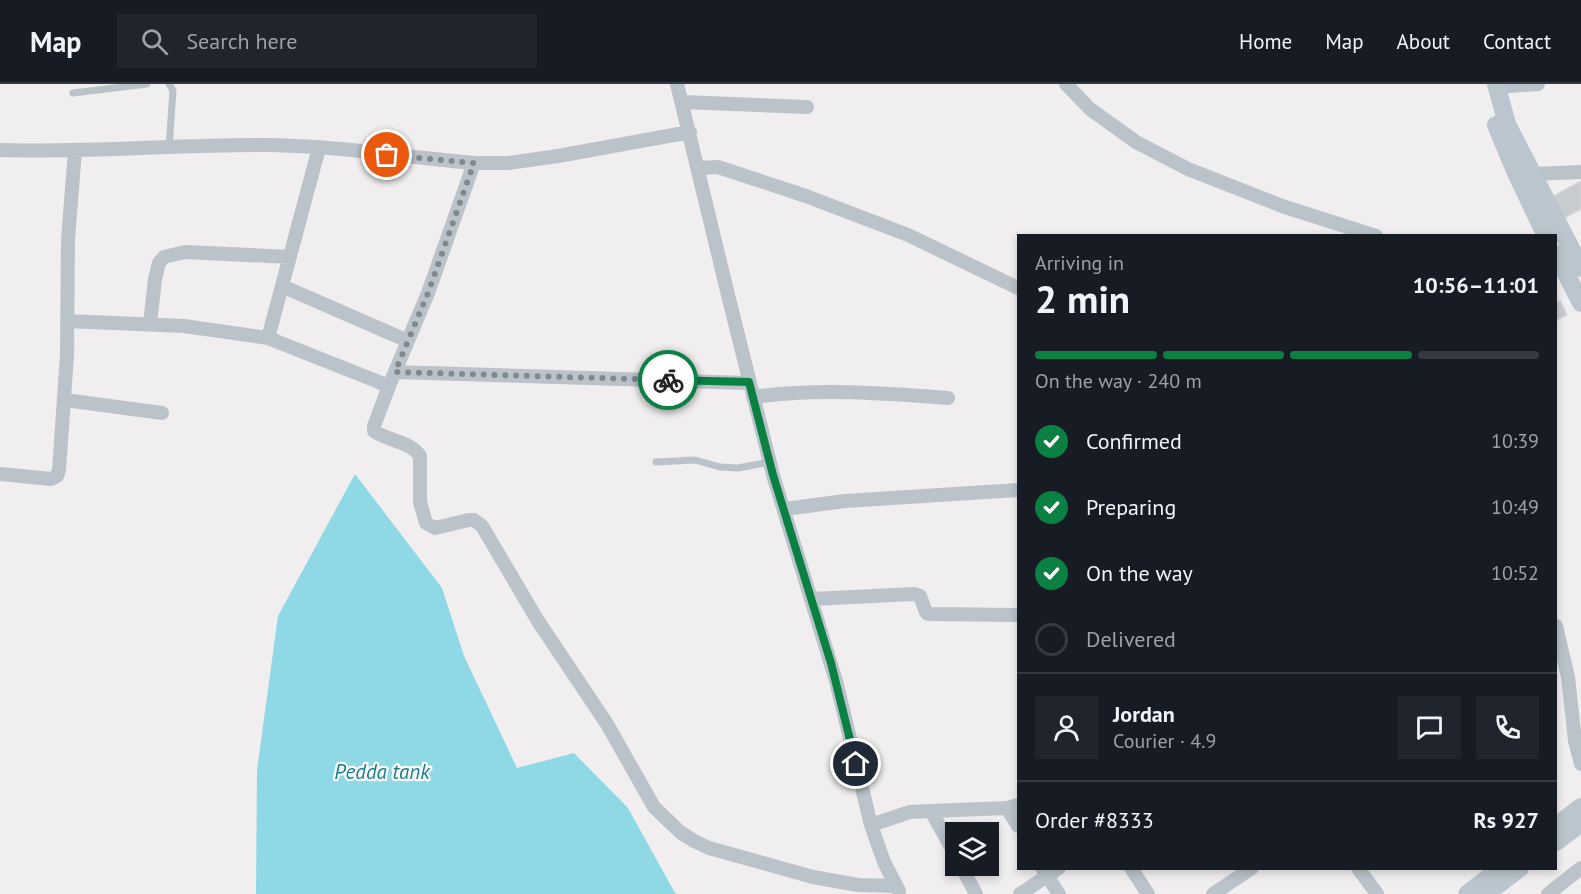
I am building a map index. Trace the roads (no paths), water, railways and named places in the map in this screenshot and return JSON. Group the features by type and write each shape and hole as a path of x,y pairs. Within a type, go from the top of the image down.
{"main road":[{"path":"1492,85 1507,124 1533,174 1553,234"},
{"path":"1492,85 1489,104 1499,134 1545,234"},
{"path":"1557,245 1568,278"},
{"path":"1557,256 1581,303"},
{"path":"1557,825 1581,807"},
{"path":"1557,841 1581,823"},
{"path":"1467,894 1497,870"},
{"path":"1486,894 1517,870"}],"street":[{"path":"677,84 770,462 836,681 871,825 884,861 898,890"},
{"path":"1066,84 1090,109 1136,142 1188,169 1282,206 1370,234"},
{"path":"1492,85 1538,84"},
{"path":"683,102 807,107"},
{"path":"0,150 75,151 231,145 319,148 474,163 508,163 690,132"},
{"path":"268,338 319,148"},
{"path":"0,474 42,479 57,476 59,470 65,400 68,239 75,151"},
{"path":"474,163 428,293 389,386 374,431 411,447 420,456 420,502 426,523 435,528 469,520 478,522 482,526 538,621 607,724 654,807 663,818 694,841 737,857 813,877 898,890"},
{"path":"698,168 718,167 806,195 909,235 1017,288"},
{"path":"1533,174 1581,172"},
{"path":"150,324 155,279 159,263 164,257 186,252 290,256"},
{"path":"282,286 408,341"},
{"path":"68,321 184,326 268,338 389,386"},
{"path":"395,372 749,382"},
{"path":"753,397 823,392 948,398"},
{"path":"65,400 162,413"},
{"path":"785,509 845,501 1017,490"},
{"path":"812,599 914,594 920,596 928,614 1017,615"},
{"path":"1557,635 1559,653 1572,702 1575,741 1581,764"},
{"path":"871,825 910,812 1013,807 1017,822"},
{"path":"932,811 945,835"},
{"path":"1548,894 1581,868"},
{"path":"1133,870 1148,894"},
{"path":"1213,894 1228,890 1250,870"},
{"path":"1359,870 1377,894"},
{"path":"1020,894 1044,872 1059,894"},
{"path":"966,876 976,894"}],"lane":[{"path":"73,93 147,84"},
{"path":"169,84 173,90 169,148"},
{"path":"656,462 695,460 720,467 738,468 770,462"}],"water":[{"name":"Pedda tank","path":"355,474 442,588 464,656 517,768 574,753 628,808 675,893 678,894 256,894 257,770 278,616"}]}
